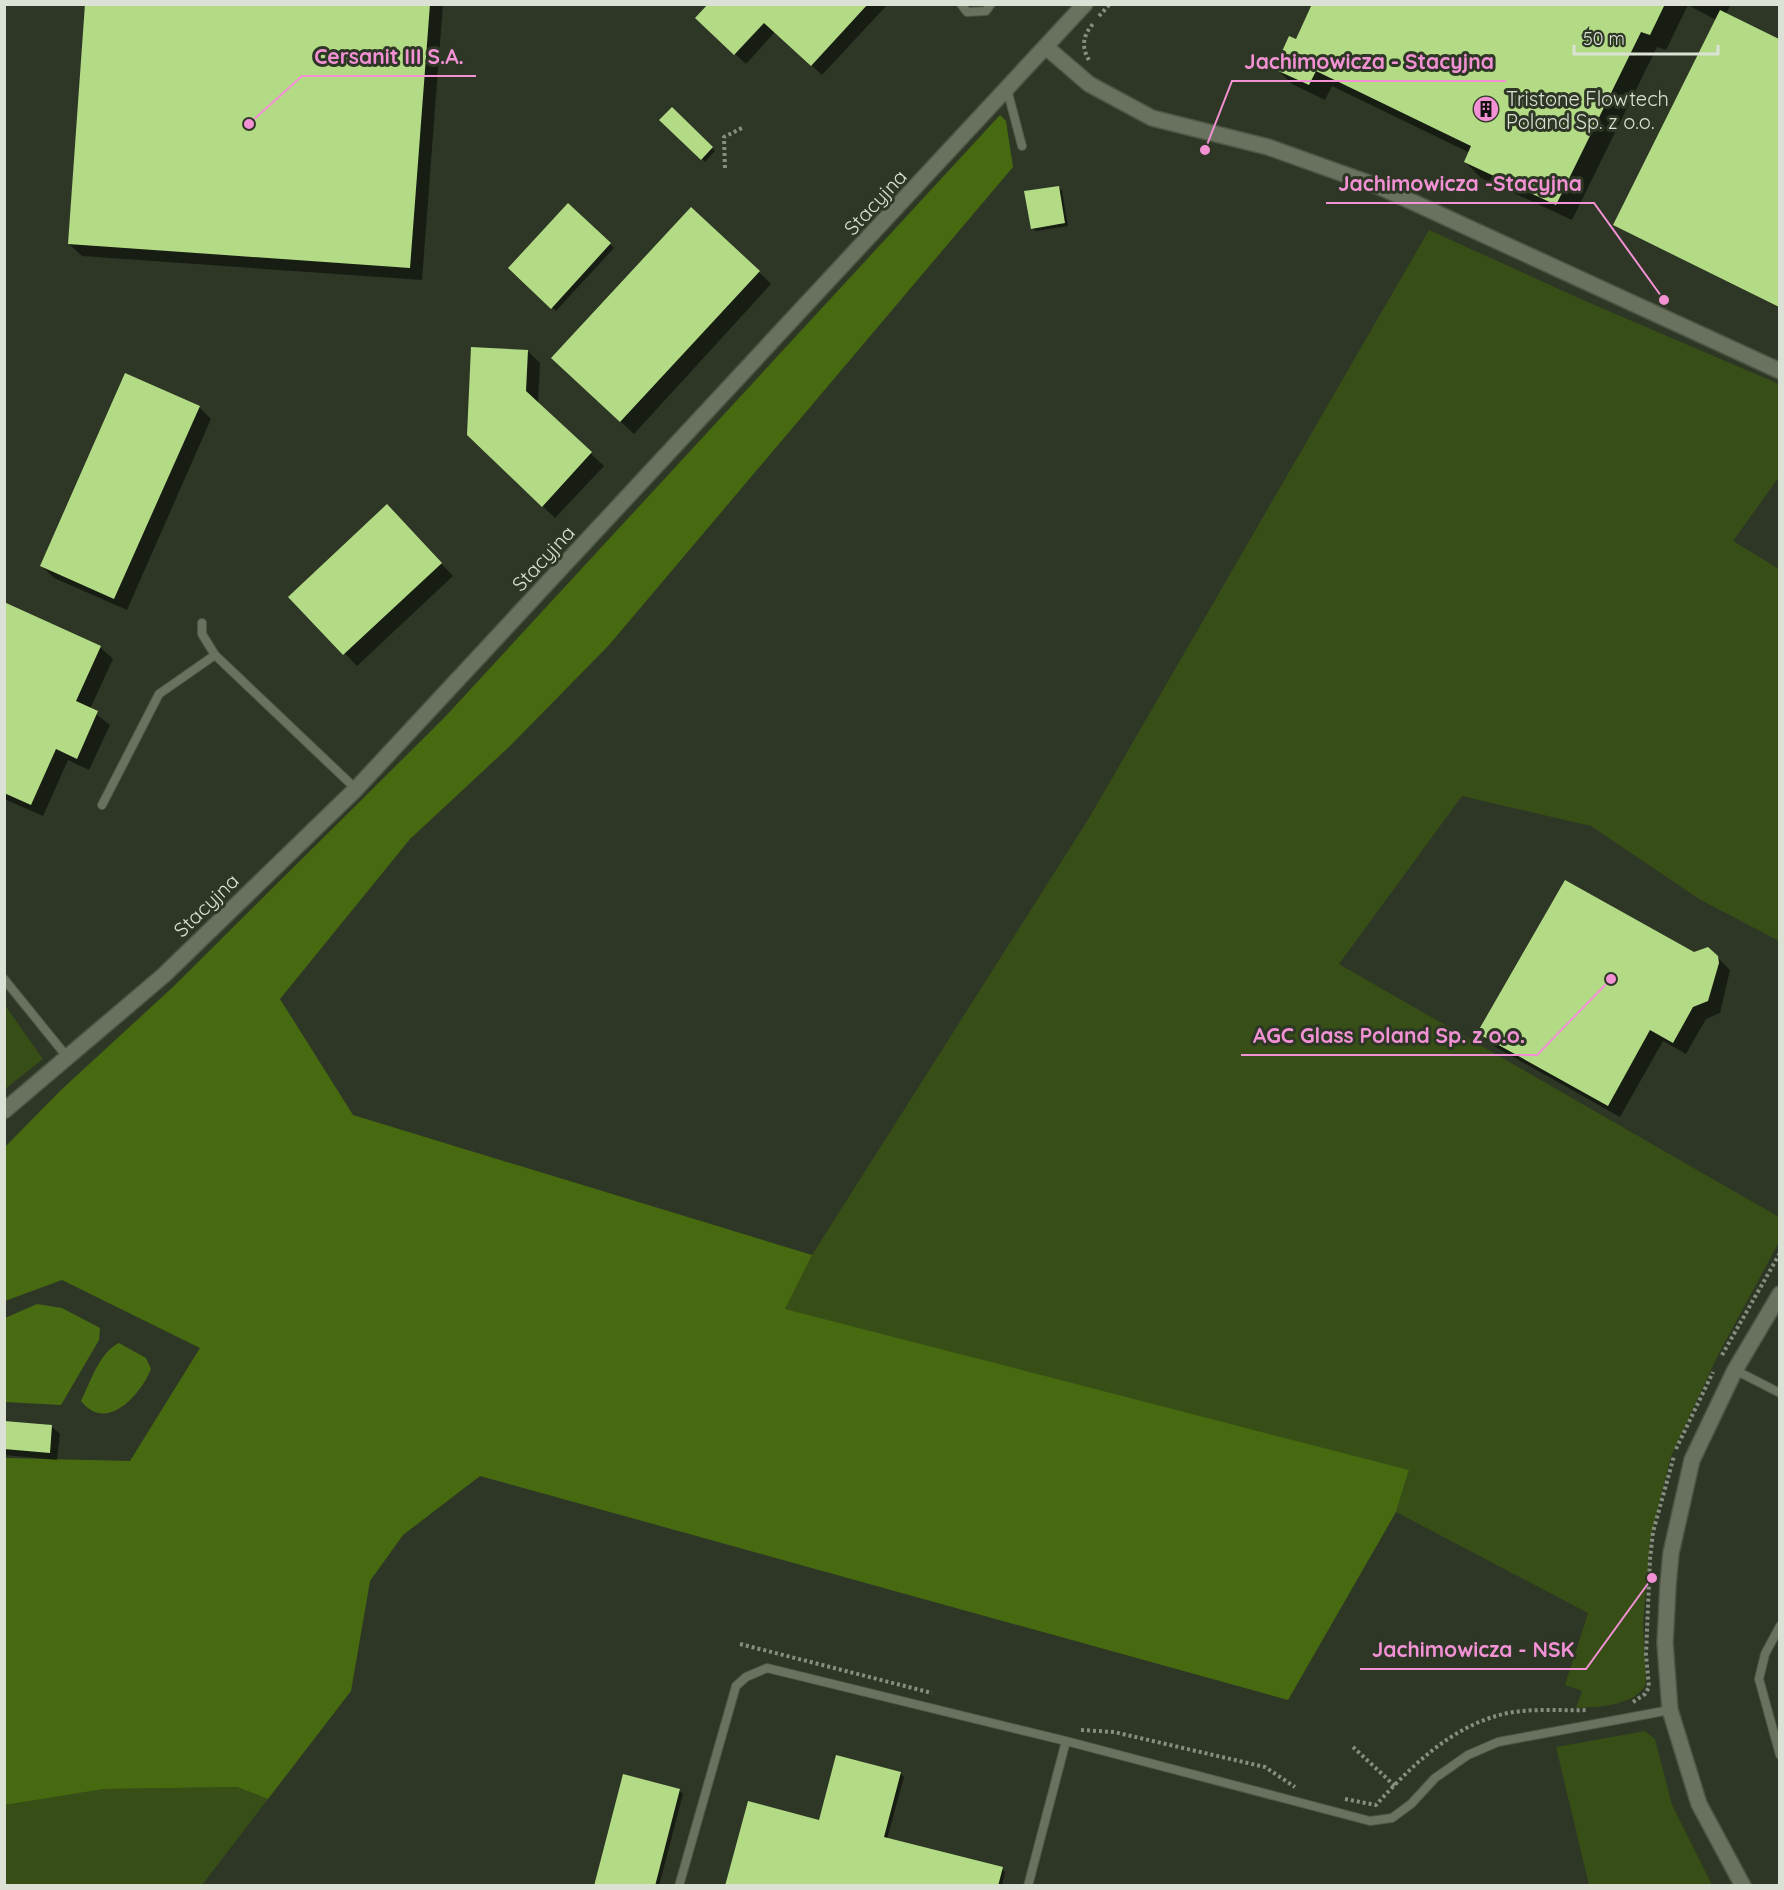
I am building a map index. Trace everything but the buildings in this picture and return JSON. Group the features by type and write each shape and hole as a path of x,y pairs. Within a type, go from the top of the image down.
{"street":[{"name":"Stacyjna","path":"4,1111 164,975 356,789 1085,4"},
{"path":"1046,47 1089,84 1152,118 1268,147 1380,187 1779,371"},
{"path":"1743,1886 1700,1804 1670,1710 1665,1643 1671,1554 1692,1460 1735,1370 1779,1294"}],"lane":[{"path":"961,4 967,12 986,11 991,4"},
{"path":"1007,89 1022,146"},
{"path":"202,622 202,634 215,655 356,789"},
{"path":"102,805 159,694 215,655"},
{"path":"4,979 68,1058"},
{"path":"1735,1370 1779,1394"},
{"path":"1779,1626 1765,1654 1759,1679 1779,1755"},
{"path":"680,1886 736,1686 746,1677 766,1668 1066,1741 1370,1821 1392,1818 1411,1804 1435,1778 1468,1755 1498,1742 1670,1710"},
{"path":"1028,1886 1066,1741"}],"path":[{"path":"725,168 724,136 744,127"},
{"path":"1718,1362 1779,1253"},
{"path":"1625,1704 1645,1694 1649,1687 1646,1605 1653,1532 1675,1452 1714,1370"},
{"path":"741,1644 938,1694"},
{"path":"1334,1797 1376,1805 1444,1742 1480,1721 1508,1713 1540,1709 1595,1709"},
{"path":"1071,1730 1114,1732 1265,1767 1301,1791"},
{"path":"1353,1747 1395,1786"}],"shaded area":[{"path":"1000,115 1006,121 1013,167 609,645 510,746 410,839 280,999 353,1115 812,1255 785,1309 1409,1470 1396,1512 1288,1700 480,1476 403,1535 370,1581 351,1691 268,1799 237,1787 104,1789 5,1805 5,1458 130,1461 200,1348 62,1280 5,1301 5,1147 61,1090 173,987 444,718"},
{"path":"1429,230 1583,300 1779,384 1779,477 1733,541 1779,569 1779,941 1699,899 1591,826 1462,796 1339,964 1779,1217 1779,1242 1718,1355 1671,1456 1650,1541 1643,1624 1646,1684 1634,1697 1605,1706 1576,1708 1582,1691 1565,1685 1588,1613 1396,1512 1409,1471 784,1309 812,1255 1089,818"},
{"path":"4,1004 43,1059 5,1089 4,1089"},
{"path":"37,1304 62,1308 100,1328 99,1340 61,1405 5,1402 5,1318"},
{"path":"119,1343 146,1358 151,1369 140,1389 122,1407 112,1412 101,1413 91,1410 81,1401 101,1360"},
{"path":"1645,1731 1655,1739 1672,1805 1712,1885 1589,1885 1556,1747"},
{"path":"237,1787 268,1799 202,1885 5,1886 5,1805 104,1789"}],"place":[{"name":"Tristone Flowtech Poland Sp. z o.o.","path":"1486,109"},
{"name":"Cersanit III S.A.","path":"249,124"},
{"name":"Jachimowicza - Stacyjna","path":"1205,150"},
{"name":"Jachimowicza -Stacyjna","path":"1664,300"},
{"name":"AGC Glass Poland Sp. z o.o.","path":"1611,979"},
{"name":"Jachimowicza - NSK","path":"1652,1578"}]}
